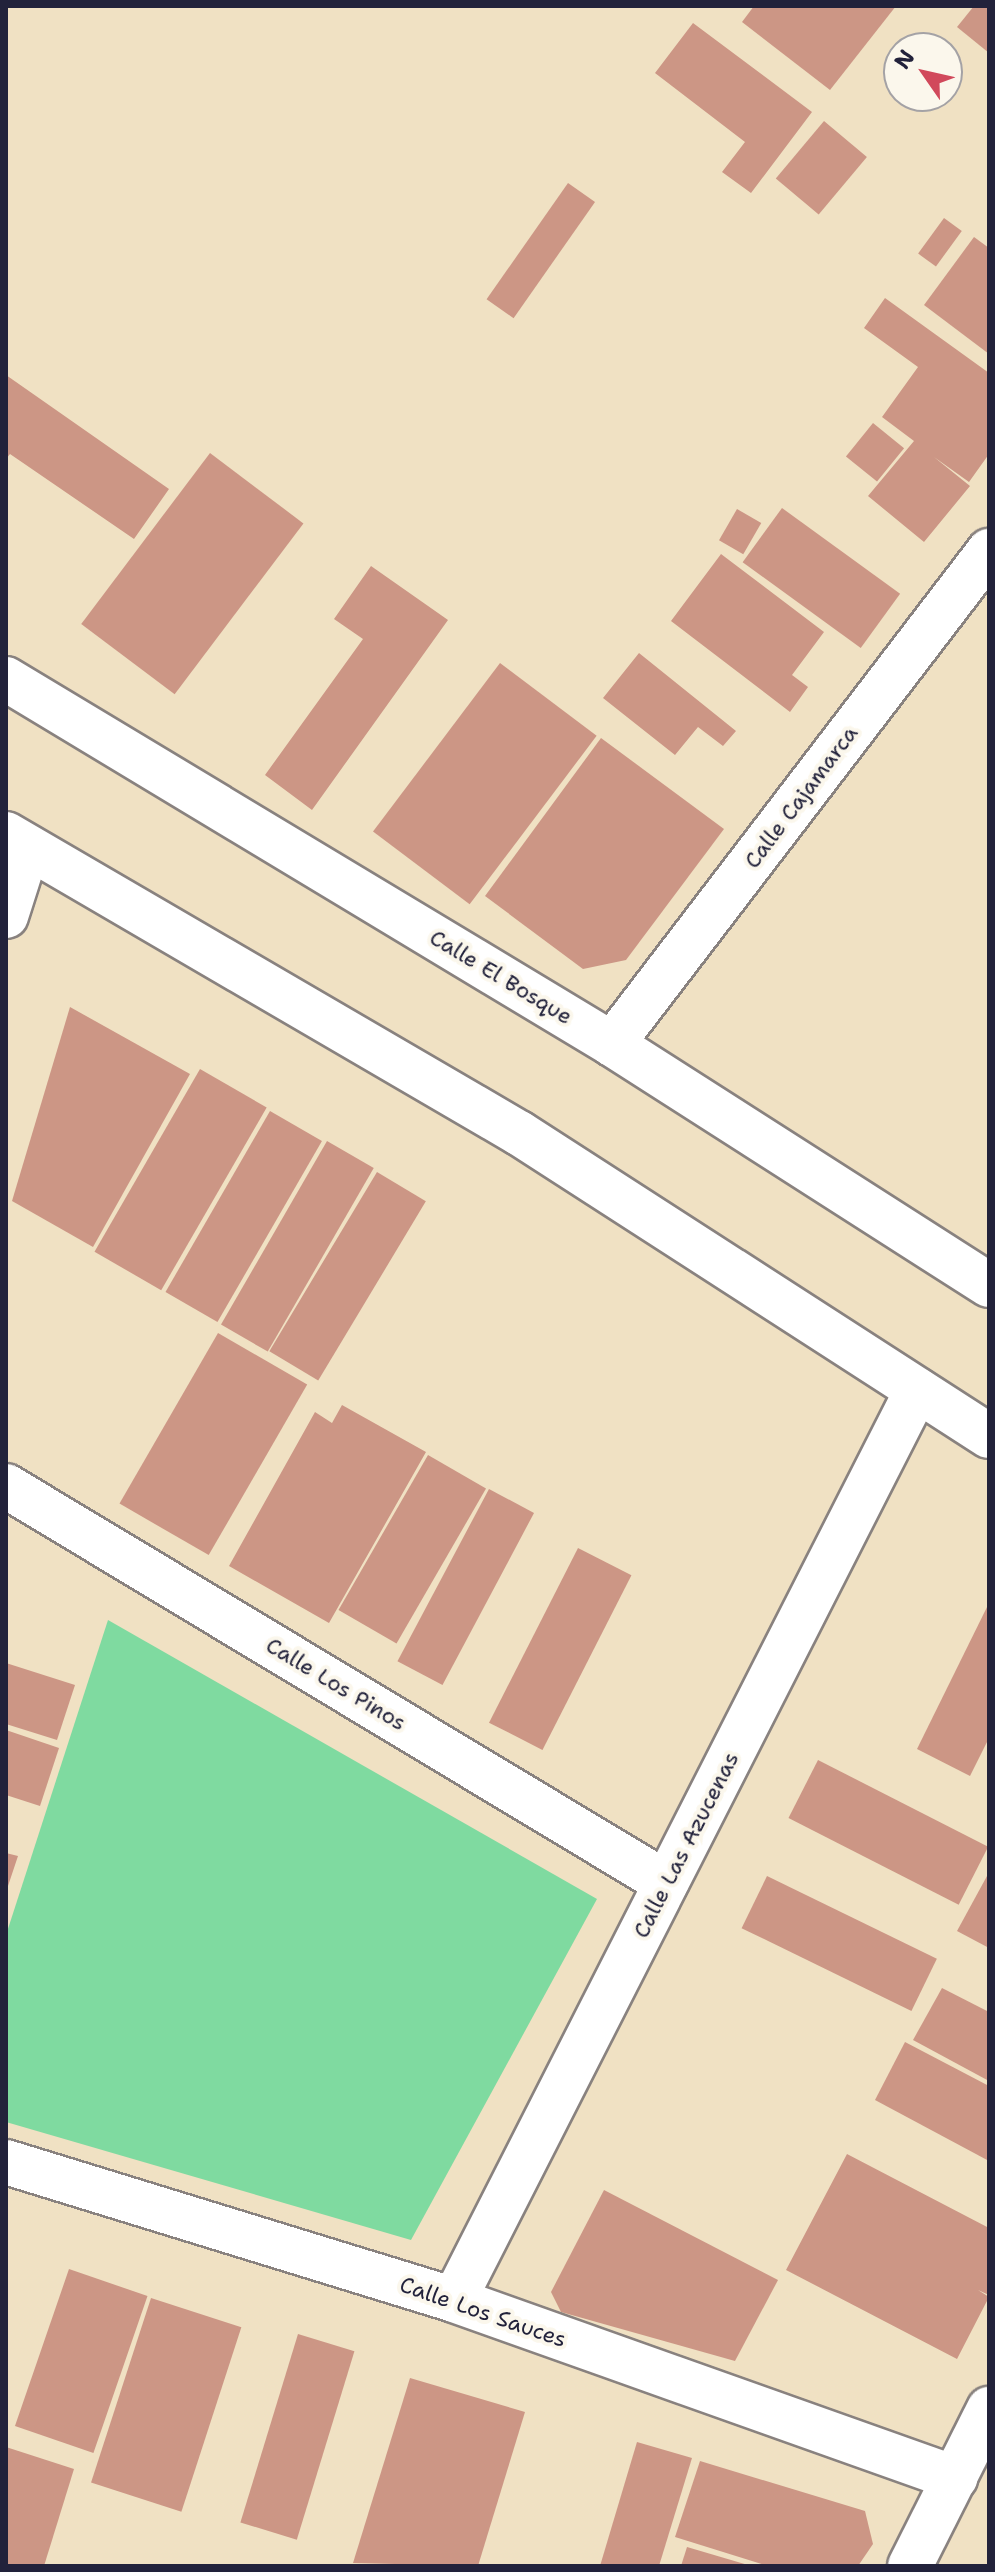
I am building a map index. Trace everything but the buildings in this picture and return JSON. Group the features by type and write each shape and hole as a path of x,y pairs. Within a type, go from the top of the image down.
{"street":[{"name":"Calle Cajamarca","path":"612,1044 989,551"},
{"name":"Calle El Bosque","path":"6,679 612,1044 989,1285"},
{"path":"6,916 17,840 519,1133 989,1436"},
{"name":"Calle Las Azucenas","path":"454,2300 917,1390"},
{"name":"Calle Los Pinos","path":"6,1486 666,1883"},
{"name":"Calle Los Sauces","path":"6,2162 454,2300 955,2478"},
{"path":"910,2566 989,2409"}],"green space":[{"path":"108,1620 597,1899 411,2240 6,2122 6,1935"}]}
